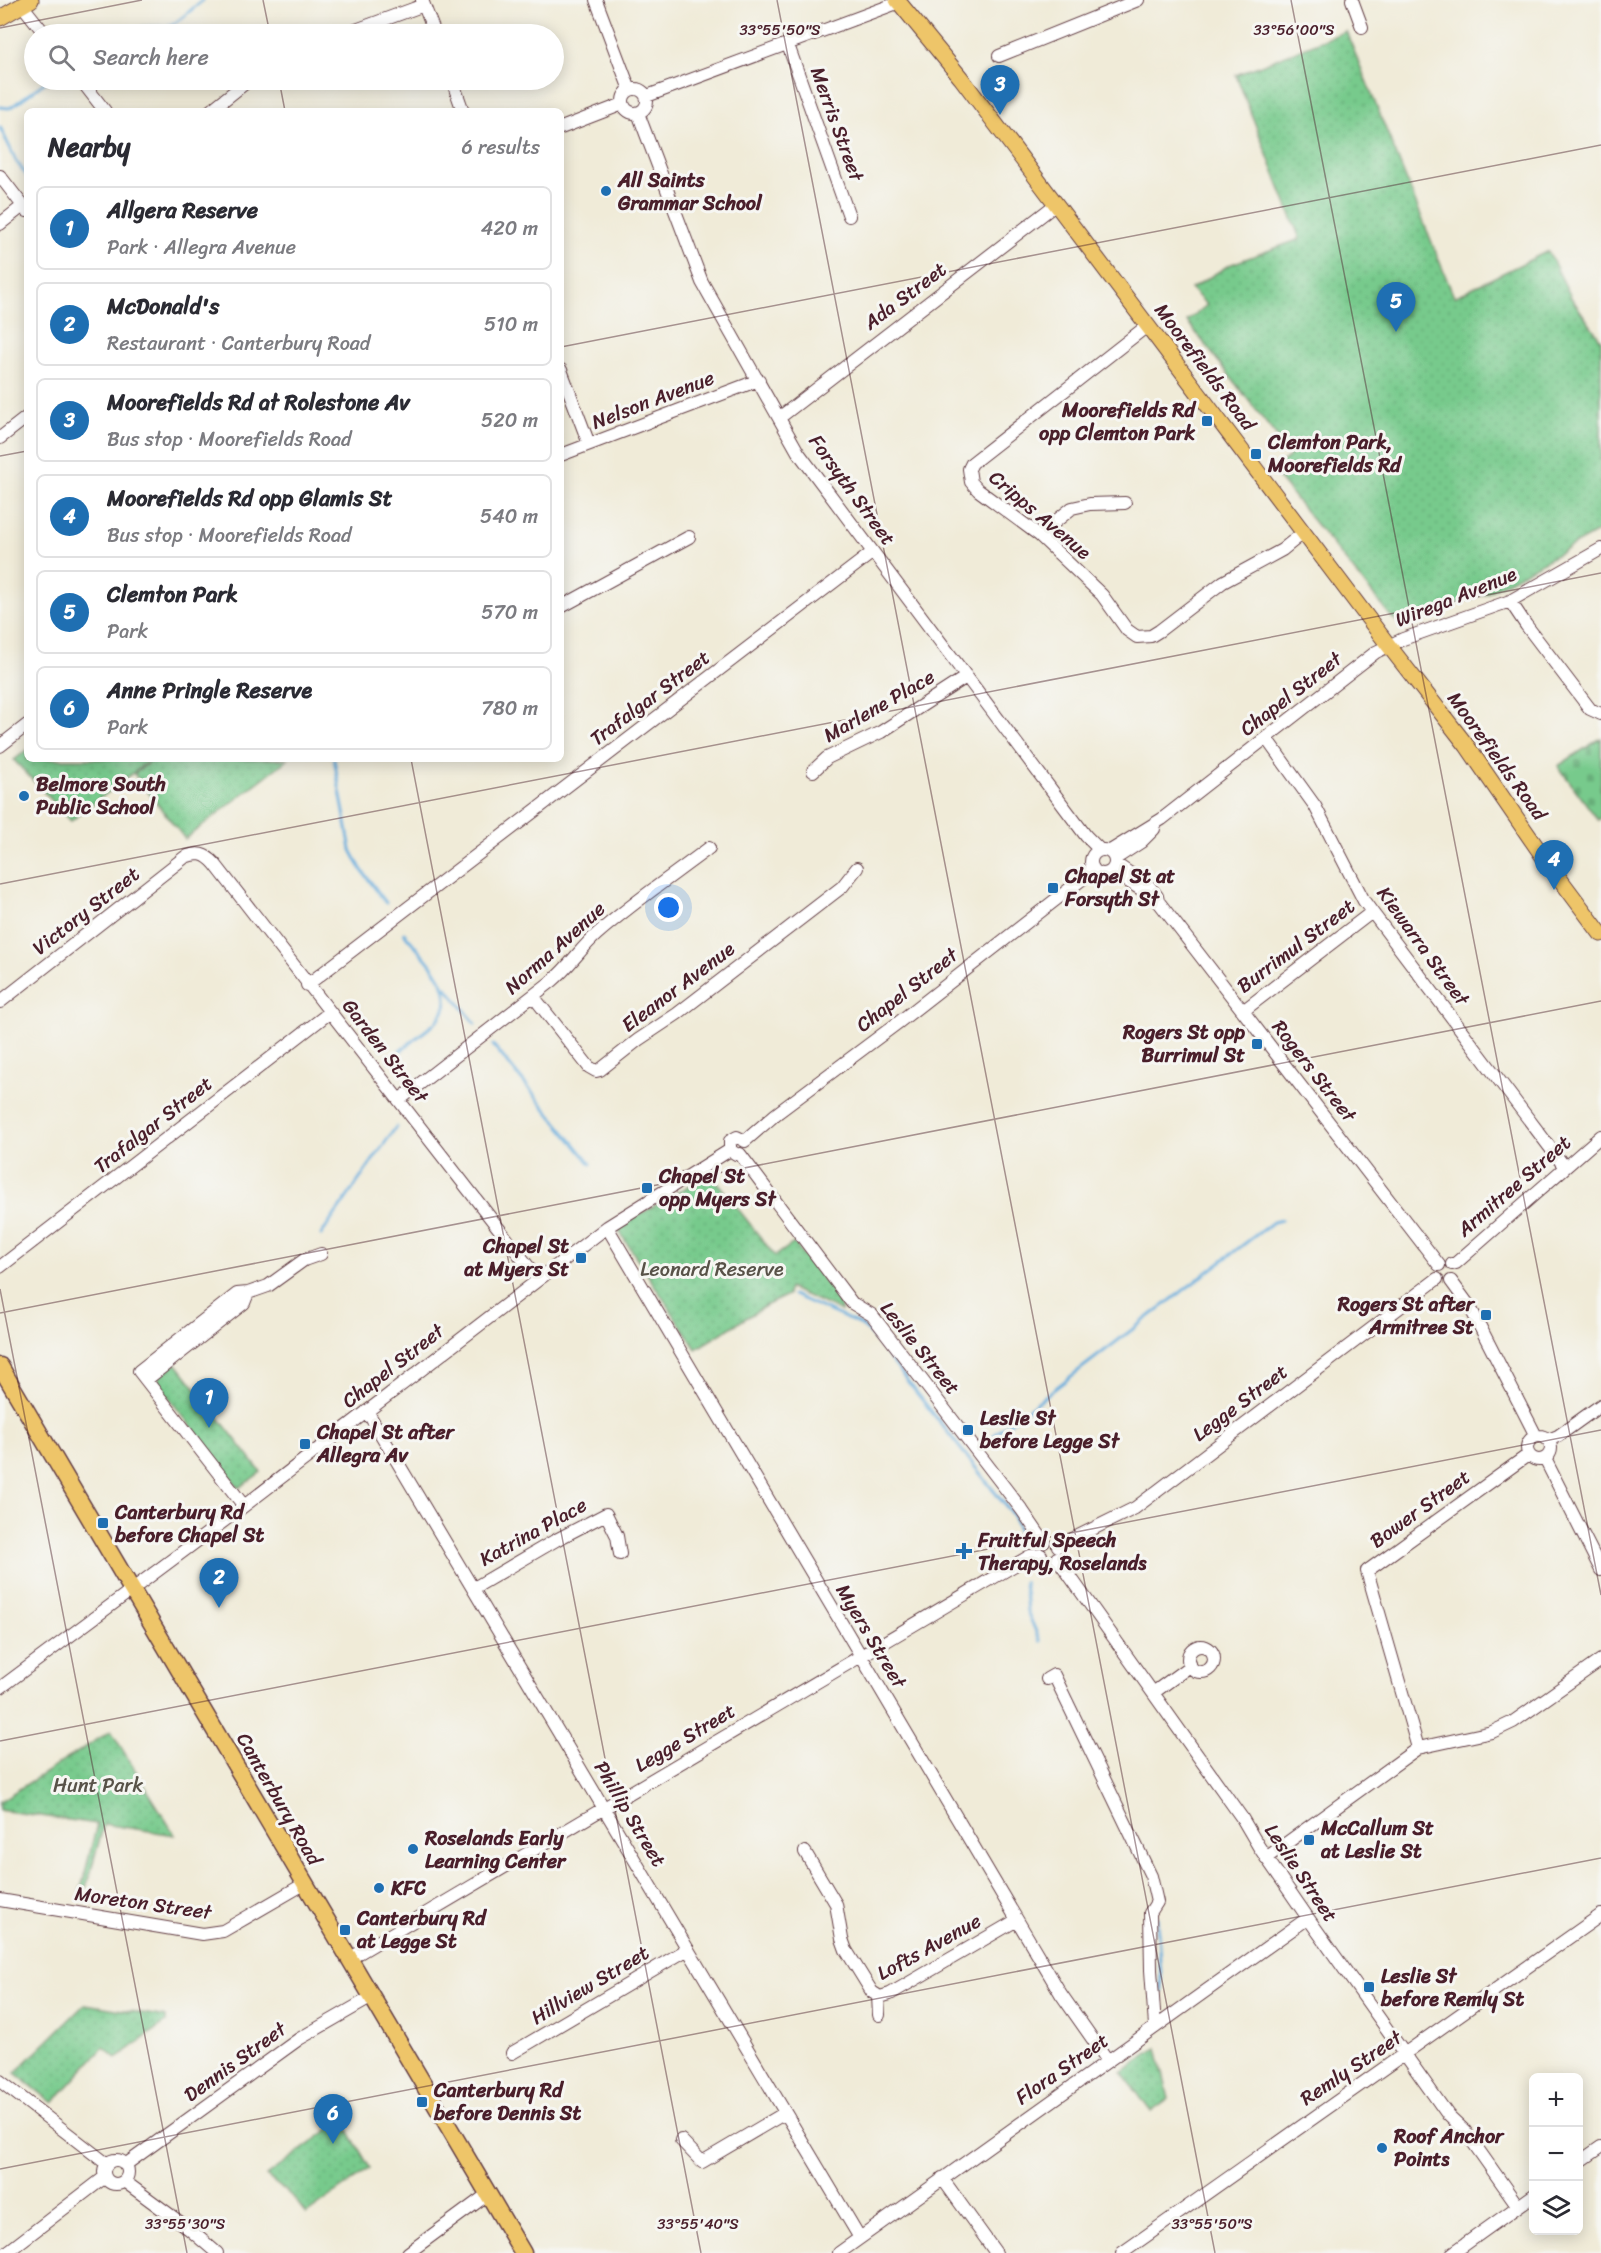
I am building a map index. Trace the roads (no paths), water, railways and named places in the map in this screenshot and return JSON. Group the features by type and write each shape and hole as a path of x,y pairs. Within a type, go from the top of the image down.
{"highway":[{"name":"Canterbury Road","path":"0,1366 523,2253"}],"main road":[{"name":"Moorefields Road","path":"898,1 961,78 1303,533 1467,746 1542,855 1599,927"},
{"path":"0,18 26,3"}],"street":[{"path":"596,0 630,90"},
{"path":"999,56 1135,0"},
{"path":"1352,0 1362,27"},
{"path":"647,96 788,45 898,1"},
{"path":"26,3 39,24"},
{"path":"370,24 423,3 431,24"},
{"name":"Merris Street","path":"788,45 849,216"},
{"path":"89,90 103,108"},
{"path":"214,108 236,90"},
{"path":"456,90 462,108"},
{"path":"630,90 641,90 647,96 647,104 638,113 631,112 623,104 624,96 630,90"},
{"path":"564,127 623,104"},
{"name":"Forsyth Street","path":"638,113 702,282 798,452 1086,836 1111,859"},
{"path":"0,176 24,208"},
{"name":"Ada Street","path":"779,417 1055,205"},
{"path":"0,224 24,210"},
{"name":"Cripps Avenue","path":"1147,326 970,465 969,476 978,490 1039,535 1102,595 1127,630 1144,638 1159,631 1232,576 1272,556 1303,533"},
{"path":"564,378 589,444"},
{"name":"Nelson Avenue","path":"564,454 759,380"},
{"path":"0,438 24,419"},
{"path":"1039,535 1072,508 1090,504 1125,503"},
{"path":"564,605 689,537"},
{"name":"Wirega Avenue","path":"1389,646 1510,601 1601,549"},
{"name":"Trafalgar Street","path":"307,985 873,552"},
{"path":"1510,601 1590,709 1601,714"},
{"name":"Chapel Street","path":"1111,859 1373,655 1389,646"},
{"name":"Marlene Place","path":"813,771 827,758 881,732 966,677"},
{"path":"0,746 24,727"},
{"name":"Kiewarra Street","path":"1266,738 1315,806 1364,901 1564,1166"},
{"name":"Chapel Street","path":"1139,878 1129,861 1131,852 1162,819"},
{"name":"Chapel Street","path":"1111,859 1141,842"},
{"name":"Norma Avenue","path":"399,1100 564,971 581,949 600,931 709,848"},
{"name":"Garden Street","path":"198,853 204,854 215,864 538,1279"},
{"name":"Victory Street","path":"0,1002 185,858 198,853"},
{"path":"1092,857 1111,859 1101,874 1092,868 1092,857"},
{"name":"Rogers Street","path":"1111,859 1152,889 1158,901"},
{"name":"Rogers Street","path":"1111,859 1158,901 1445,1264"},
{"name":"Eleanor Avenue","path":"533,996 589,1067 596,1071 600,1070 842,887 857,868"},
{"name":"Chapel Street","path":"0,1688 244,1506 607,1227 735,1152 730,1141 734,1137 740,1137 745,1141 776,1114 899,1022 1081,880 1092,868"},
{"name":"Burrimul Street","path":"1243,1011 1372,912"},
{"name":"Trafalgar Street","path":"0,1267 329,1013"},
{"name":"Armitree Street","path":"1445,1264 1456,1263 1564,1166 1601,1136"},
{"name":"Leslie Street","path":"735,1152 852,1303 872,1315 879,1324 1022,1510 1042,1548"},
{"name":"Myers Street","path":"607,1227 1061,1994 1108,2061"},
{"path":"244,1506 142,1375 244,1303 248,1293 268,1286 304,1260 321,1254"},
{"path":"1445,1264 1456,1273 1451,1281 1445,1283 1437,1279 1435,1273 1445,1264"},
{"name":"Legge Street","path":"1057,1552 1136,1508 1437,1279"},
{"path":"1451,1281 1470,1307 1536,1436"},
{"path":"1548,1440 1558,1436 1601,1405"},
{"name":"Phillip Street","path":"367,1411 860,2238"},
{"path":"1536,1436 1543,1436 1548,1440 1551,1450 1545,1459 1534,1459 1528,1455 1527,1443 1536,1436"},
{"name":"Bower Street","path":"1418,1749 1367,1571 1528,1455"},
{"path":"1545,1459 1601,1570"},
{"name":"Katrina Place","path":"474,1588 555,1540 606,1514 617,1536 620,1554"},
{"path":"1054,1541 1057,1552 1048,1560 1042,1548 1054,1541"},
{"name":"Legge Street","path":"349,1959 1042,1548"},
{"name":"Leslie Street","path":"1057,1552 1242,1818 1266,1858 1308,1918 1448,2115 1465,2132 1518,2206"},
{"path":"1266,1858 1418,1749 1500,1729 1601,1660"},
{"path":"1153,1693 1190,1666"},
{"path":"1047,1679 1054,1675 1151,1876 1157,1902 1150,1913 1150,1970 1155,2026"},
{"name":"Lofts Avenue","path":"805,1852 836,1904 846,1950 872,1992 878,1996 890,1994 1017,1920"},
{"name":"Moreton Street","path":"0,1900 213,1934 223,1931 304,1884"},
{"name":"Remly Street","path":"1122,2253 1601,1915"},
{"name":"Flora Street","path":"839,2253 1308,1918"},
{"name":"Hillview Street","path":"512,2053 688,1949"},
{"path":"878,1996 879,2015"},
{"name":"Dennis Street","path":"125,2165 299,2039 372,1997"},
{"path":"0,2081 107,2164"},
{"path":"681,2140 702,2162 785,2113"},
{"path":"1583,2160 1601,2147"},
{"path":"114,2160 125,2165 127,2175 124,2181 113,2184 105,2177 104,2170 107,2164 114,2160"},
{"path":"6,2253 22,2248 105,2177"},
{"path":"942,2178 996,2253"},
{"path":"124,2181 189,2229 217,2253"},
{"path":"408,2253 488,2194"},
{"path":"1453,2253 1529,2198"}],"waterway":[{"path":"173,24 203,0"},
{"path":"0,107 9,108 35,90"},
{"path":"0,127 16,161 24,172"},
{"path":"335,762 351,850 361,869 386,903"},
{"path":"389,1060 435,1023 443,1012 446,1000 439,976 404,933"},
{"path":"446,987 475,1023"},
{"path":"493,1045 591,1164"},
{"path":"321,1235 396,1127"},
{"path":"985,1442 1273,1222 1281,1220"},
{"path":"793,1295 861,1325 872,1336 1012,1514 1018,1527 1020,1542"},
{"path":"1024,1582 1027,1611 1040,1641"},
{"path":"1157,1918 1162,1992"}],"place":[{"name":"Moorefields Rd at Rolestone Av","path":"1000,115"},
{"name":"All Saints Grammar School","path":"606,191"},
{"name":"Clemton Park","path":"1396,332"},
{"name":"Moorefields Rd opp Clemton Park","path":"1207,421"},
{"name":"Clemton Park, Moorefields Rd","path":"1256,454"},
{"name":"Belmore South Public School","path":"24,796"},
{"name":"Chapel St at Forsyth St","path":"1053,888"},
{"name":"Moorefields Rd opp Glamis St","path":"1554,890"},
{"name":"Rogers St opp Burrimul St","path":"1257,1044"},
{"name":"Chapel St opp Myers St","path":"647,1188"},
{"name":"Chapel St at Myers St","path":"581,1258"},
{"name":"Rogers St after Armitree St","path":"1486,1315"},
{"name":"Allgera Reserve","path":"209,1428"},
{"name":"Leslie St before Legge St","path":"968,1430"},
{"name":"Chapel St after Allegra Av","path":"305,1444"},
{"name":"Canterbury Rd before Chapel St","path":"103,1523"},
{"name":"Fruitful Speech Therapy, Roselands","path":"964,1551"},
{"name":"McDonald's","path":"219,1608"},
{"name":"McCallum St at Leslie St","path":"1309,1840"},
{"name":"Roselands Early Learning Center","path":"413,1849"},
{"name":"KFC","path":"379,1888"},
{"name":"Canterbury Rd at Legge St","path":"345,1930"},
{"name":"Leslie St before Remly St","path":"1369,1987"},
{"name":"Canterbury Rd before Dennis St","path":"422,2102"},
{"name":"Anne Pringle Reserve","path":"333,2144"},
{"name":"Roof Anchor Points","path":"1382,2148"}],"park label":[{"name":"Leonard Reserve","path":"712,1269"},
{"name":"Hunt Park","path":"98,1785"}]}
